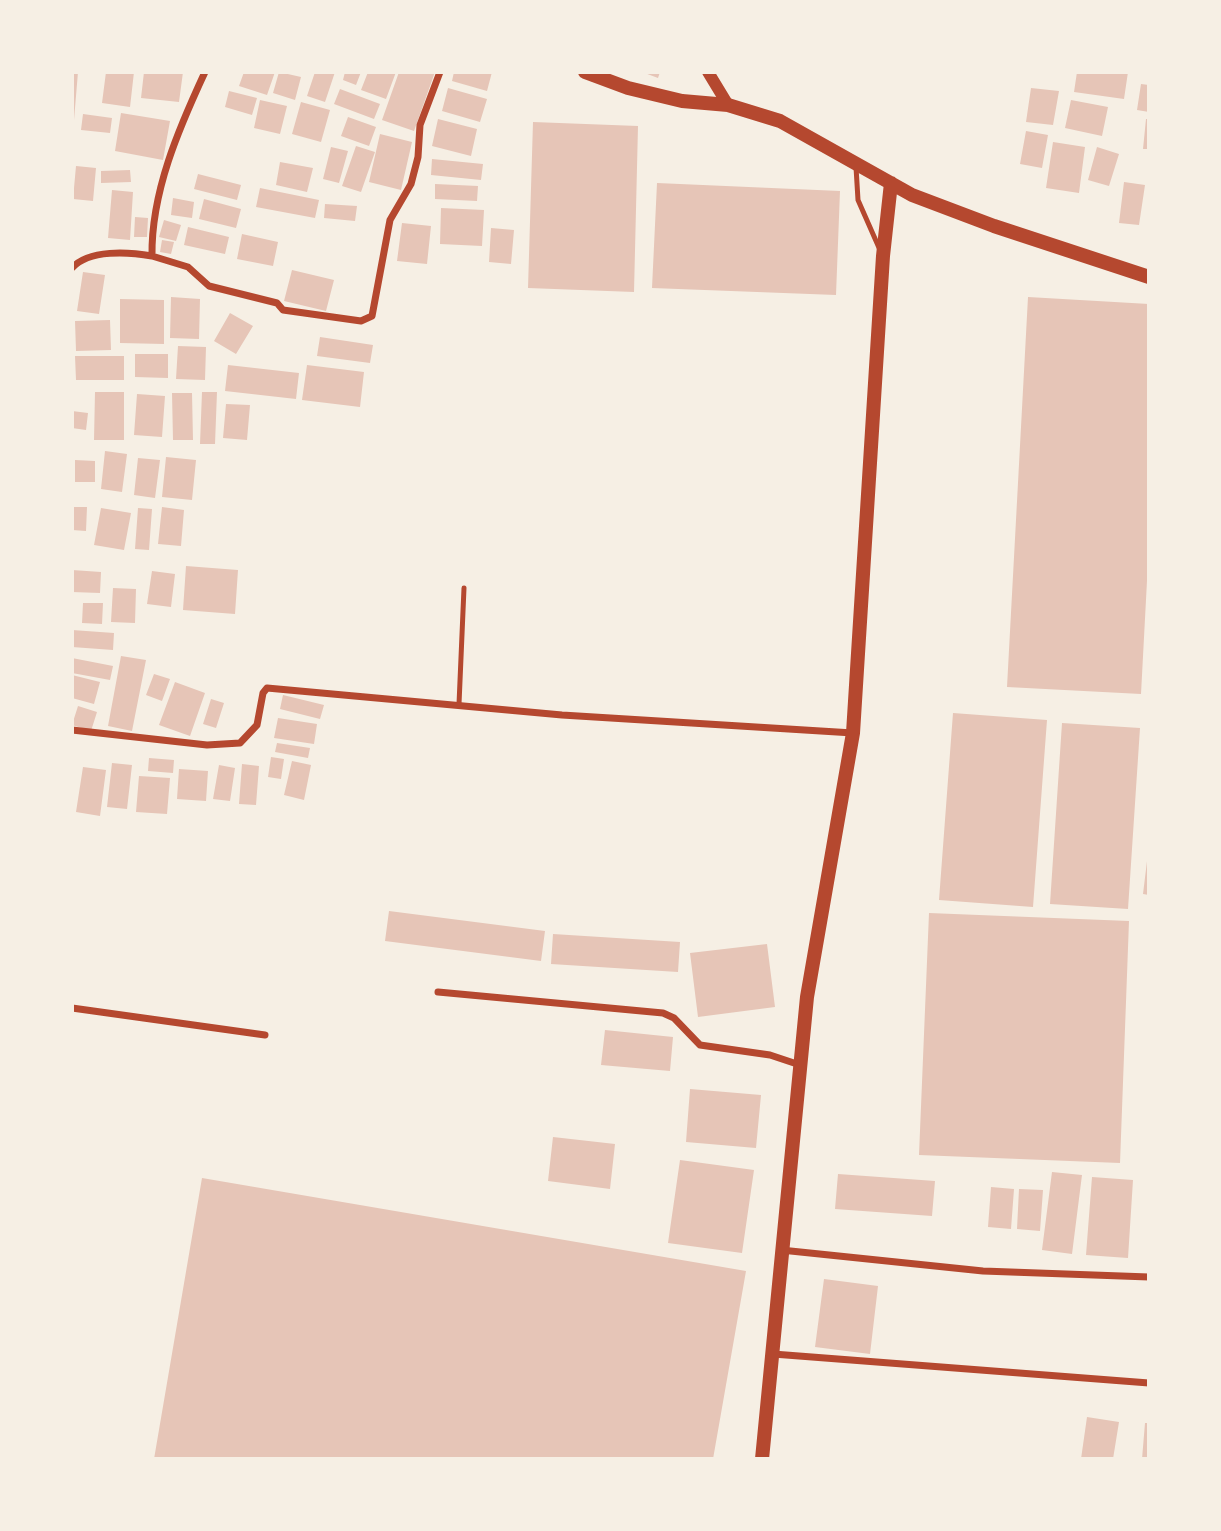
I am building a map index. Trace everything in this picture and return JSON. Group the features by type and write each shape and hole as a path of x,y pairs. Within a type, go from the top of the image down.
{"main road":[{"path":"585,72 657,96 728,105 780,121 912,195 994,226 1149,277"},
{"path":"762,1459 780,1250 807,997 853,733 883,256 891,183"}],"street":[{"path":"152,256 156,211 168,164 184,116 205,72"},
{"path":"72,268 78,262 96,256 152,256 188,267 209,286 276,303 283,310 361,321 372,316 390,220 411,184 418,157 421,125 440,72"},
{"path":"708,72 728,105"},
{"path":"72,730 207,745 240,743 257,725 263,692 267,688 562,715 853,733"},
{"path":"438,992 663,1013 674,1018 700,1045 770,1055 800,1065"},
{"path":"72,1009 265,1035"},
{"path":"780,1250 983,1271 1149,1277"},
{"path":"772,1354 1149,1383"}],"lane":[{"path":"856,164 858,200 866,224 883,256"},
{"path":"459,704 464,588"}],"building":[{"path":"72,72 78,72 74,120 72,120"},
{"path":"106,72 134,72 130,107 102,103"},
{"path":"144,72 183,72 179,102 141,98"},
{"path":"244,72 275,72 267,95 239,86"},
{"path":"279,72 301,77 295,100 273,93"},
{"path":"315,72 335,72 325,102 307,96"},
{"path":"345,72 361,72 356,85 343,80"},
{"path":"368,72 396,72 386,99 361,90"},
{"path":"399,72 435,72 414,131 382,120"},
{"path":"454,72 492,72 487,91 452,81"},
{"path":"642,72 660,72 658,78"},
{"path":"1077,72 1128,72 1124,99 1074,92"},
{"path":"1141,84 1149,85 1149,112 1137,110"},
{"path":"448,88 487,99 480,122 442,111"},
{"path":"1031,88 1059,91 1053,125 1026,122"},
{"path":"340,89 380,104 374,119 334,104"},
{"path":"229,91 257,98 252,115 225,107"},
{"path":"260,100 287,106 280,134 254,128"},
{"path":"1071,100 1108,107 1102,136 1065,128"},
{"path":"301,102 330,110 321,142 292,134"},
{"path":"121,113 170,121 163,160 115,151"},
{"path":"83,114 112,118 110,133 81,130"},
{"path":"348,117 376,127 369,146 341,136"},
{"path":"438,119 477,129 471,156 432,146"},
{"path":"1146,119 1149,119 1149,149 1143,149"},
{"path":"533,122 638,126 634,292 528,288"},
{"path":"1026,131 1048,135 1042,168 1020,164"},
{"path":"380,134 412,142 401,190 369,182"},
{"path":"1053,142 1085,147 1079,193 1046,188"},
{"path":"356,146 375,152 361,192 342,186"},
{"path":"331,147 348,151 339,183 323,179"},
{"path":"1097,147 1119,154 1109,186 1088,180"},
{"path":"432,159 483,164 481,180 431,175"},
{"path":"280,162 313,168 307,192 276,185"},
{"path":"76,166 96,168 93,201 73,199"},
{"path":"130,170 131,182 101,183 101,171"},
{"path":"198,174 241,185 237,200 194,189"},
{"path":"1124,182 1145,185 1139,225 1119,223"},
{"path":"657,183 840,191 836,295 652,288"},
{"path":"435,184 478,186 477,201 435,199"},
{"path":"260,188 319,200 315,218 256,207"},
{"path":"112,190 133,192 130,240 108,238"},
{"path":"173,198 194,202 192,218 171,215"},
{"path":"204,199 241,209 236,228 199,219"},
{"path":"325,204 357,206 355,221 324,218"},
{"path":"441,208 484,210 482,246 440,244"},
{"path":"135,217 148,218 147,237 134,237"},
{"path":"164,220 181,225 176,241 159,237"},
{"path":"402,223 431,226 427,264 397,261"},
{"path":"188,227 229,237 225,254 184,245"},
{"path":"491,228 514,230 511,264 489,262"},
{"path":"242,234 278,242 273,266 237,259"},
{"path":"162,240 174,242 171,254 160,252"},
{"path":"292,270 334,280 326,311 284,301"},
{"path":"83,272 105,275 99,314 77,311"},
{"path":"171,297 200,299 199,339 170,338"},
{"path":"1028,297 1149,304 1149,543 1141,694 1007,687"},
{"path":"120,299 164,300 164,344 120,343"},
{"path":"230,313 253,326 236,354 214,341"},
{"path":"110,320 111,350 76,351 75,321"},
{"path":"320,337 373,345 370,363 317,356"},
{"path":"178,346 206,347 205,380 176,379"},
{"path":"135,354 168,354 168,378 135,377"},
{"path":"75,356 124,356 124,380 76,380"},
{"path":"228,365 299,373 296,399 225,391"},
{"path":"307,365 364,372 360,407 302,400"},
{"path":"95,392 124,392 124,440 94,440"},
{"path":"202,392 217,392 215,444 200,444"},
{"path":"172,393 192,393 193,440 173,440"},
{"path":"137,394 165,396 162,437 134,435"},
{"path":"226,404 250,405 247,440 223,438"},
{"path":"72,411 88,413 86,430 72,428"},
{"path":"105,451 127,454 122,492 101,489"},
{"path":"166,457 196,460 192,500 162,497"},
{"path":"138,458 160,460 155,498 134,495"},
{"path":"75,460 95,461 95,482 75,482"},
{"path":"72,507 87,507 86,531 72,530"},
{"path":"162,507 184,510 181,546 158,544"},
{"path":"101,508 131,513 124,550 94,545"},
{"path":"138,508 152,509 149,550 135,549"},
{"path":"186,566 238,570 235,614 183,610"},
{"path":"72,570 101,572 100,593 72,592"},
{"path":"152,571 175,574 171,607 147,604"},
{"path":"113,588 136,589 135,623 111,622"},
{"path":"83,603 103,603 102,624 82,623"},
{"path":"72,630 114,633 113,650 72,647"},
{"path":"121,656 146,660 132,731 108,726"},
{"path":"72,658 113,666 110,680 72,673"},
{"path":"154,674 170,679 162,701 146,695"},
{"path":"72,675 100,682 94,704 72,698"},
{"path":"175,682 205,693 190,736 159,725"},
{"path":"283,695 324,705 320,719 280,709"},
{"path":"211,699 224,703 216,728 203,724"},
{"path":"78,706 97,712 91,731 72,725"},
{"path":"953,713 1047,720 1033,907 939,900"},
{"path":"278,718 317,724 314,744 274,738"},
{"path":"1062,723 1140,728 1128,909 1050,904"},
{"path":"277,743 310,748 308,758 275,752"},
{"path":"271,757 284,759 281,779 268,777"},
{"path":"149,758 174,760 173,773 148,771"},
{"path":"292,761 311,765 304,800 284,795"},
{"path":"112,763 132,765 127,809 107,807"},
{"path":"242,764 259,766 256,805 239,804"},
{"path":"219,765 235,768 230,801 213,799"},
{"path":"83,767 106,770 100,816 76,812"},
{"path":"179,769 208,771 206,801 177,799"},
{"path":"139,776 170,778 167,814 136,812"},
{"path":"1149,853 1149,895 1143,894"},
{"path":"389,911 545,931 541,961 385,941"},
{"path":"929,913 1129,921 1120,1163 919,1155"},
{"path":"553,934 680,942 678,972 551,964"},
{"path":"767,944 775,1007 698,1017 690,953"},
{"path":"605,1030 673,1037 670,1071 601,1065"},
{"path":"690,1089 761,1095 756,1148 686,1142"},
{"path":"553,1137 615,1144 610,1189 548,1181"},
{"path":"680,1160 754,1170 742,1253 668,1243"},
{"path":"1052,1172 1082,1175 1072,1254 1042,1250"},
{"path":"838,1174 935,1181 932,1216 835,1209"},
{"path":"1092,1177 1133,1180 1128,1258 1086,1255"},
{"path":"202,1178 746,1271 713,1459 154,1459"},
{"path":"991,1187 1014,1189 1011,1229 988,1227"},
{"path":"1019,1189 1043,1190 1040,1231 1017,1229"},
{"path":"824,1279 878,1286 870,1354 815,1347"},
{"path":"1087,1417 1119,1422 1113,1459 1081,1459"},
{"path":"1145,1423 1149,1423 1149,1459 1142,1459"}]}
